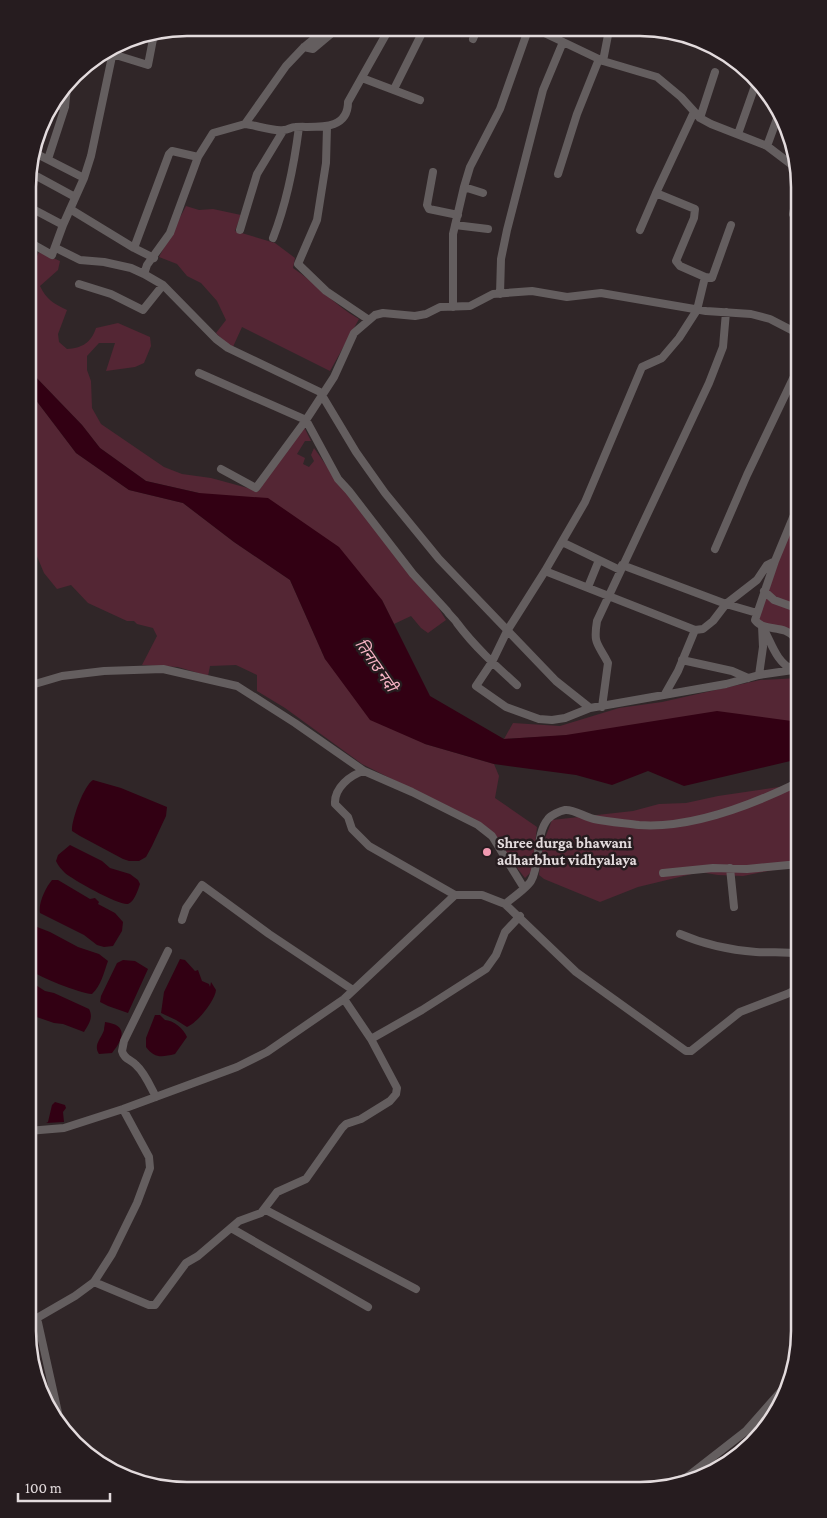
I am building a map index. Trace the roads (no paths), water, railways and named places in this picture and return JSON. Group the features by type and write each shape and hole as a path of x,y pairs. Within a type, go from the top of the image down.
{"street":[{"path":"394,89 420,36"},
{"path":"453,307 453,234 464,187 470,167 500,109 526,36"},
{"path":"551,36 601,60 657,77 681,97 697,115 711,124 767,146 788,160"},
{"path":"558,174 577,114 601,60 607,36"},
{"path":"245,124 286,66 316,37"},
{"path":"304,47 313,49 328,37"},
{"path":"144,274 147,265 154,258 170,233 198,157 213,132 245,124 283,130 293,127 327,127 335,124 348,110 348,102 384,37"},
{"path":"117,54 148,65 153,40"},
{"path":"500,294 501,259 507,230 543,90 563,42"},
{"path":"36,246 52,255 84,178 91,156 109,58"},
{"path":"640,230 656,193 697,115 715,72"},
{"path":"362,78 420,100"},
{"path":"738,134 754,89"},
{"path":"48,159 66,98"},
{"path":"60,105 65,106"},
{"path":"767,146 776,122"},
{"path":"273,238 284,209 292,175 299,127"},
{"path":"327,127 326,163 317,220 298,264 326,291 369,320"},
{"path":"240,230 258,174 283,130"},
{"path":"134,248 169,154 172,151 198,157"},
{"path":"40,155 84,178"},
{"path":"433,172 427,205 428,209 458,215"},
{"path":"37,176 75,197"},
{"path":"464,187 482,193"},
{"path":"656,193 695,208 694,218 676,261 680,266 705,277 712,278 731,225"},
{"path":"70,209 154,258"},
{"path":"36,212 63,225"},
{"path":"455,224 488,229"},
{"path":"56,248 80,260 104,262 131,268 144,274 163,286 216,339 228,348 320,392 356,452 385,493 439,559 556,681 590,708"},
{"path":"705,277 697,310 679,338 662,358 642,367 585,502 507,631 492,662 476,686 506,707 539,719 552,720 565,718 590,708 726,684 759,675 791,672"},
{"path":"79,284 111,294 143,310 163,286"},
{"path":"221,469 256,488 306,420 334,377 354,333 375,315 383,313 415,316 426,314 440,307 470,306 493,294 532,292 567,297 601,293 697,310 751,314 770,319 791,329"},
{"path":"602,707 608,663 597,646 594,637 597,621 709,383 723,347 726,312"},
{"path":"199,373 306,420 338,479 413,574 492,662 517,685"},
{"path":"714,549 791,385"},
{"path":"791,523 775,561 755,620 762,626 770,639 776,655 784,666 791,669"},
{"path":"562,542 598,560 757,613"},
{"path":"588,588 598,560"},
{"path":"545,571 695,630 703,629 713,621 726,604 757,580 767,565 775,561"},
{"path":"764,591 774,600 791,606"},
{"path":"762,626 786,630 791,634"},
{"path":"759,675 763,647 762,626"},
{"path":"665,694 695,630"},
{"path":"682,660 732,671 748,678"},
{"path":"36,684 62,676 104,671 162,670 237,686 295,723 364,771 412,792 478,825 488,832 524,888"},
{"path":"364,771 353,774 343,783 334,798 335,804 348,817 352,829 369,846 455,895 482,895 505,904 520,916 576,972 686,1051 691,1052 740,1012 790,992"},
{"path":"505,904 531,883 535,872 542,832 548,819 562,810 569,810 592,819 639,825 666,826 689,822 729,810 775,794 790,786"},
{"path":"663,873 714,868 747,869 790,865"},
{"path":"730,868 734,907"},
{"path":"182,920 186,908 202,885 269,934 353,990"},
{"path":"36,1130 64,1128 123,1109 237,1067 268,1052 344,999 455,895"},
{"path":"371,1039 422,1010 486,969 496,955 505,932 520,916"},
{"path":"680,934 728,948 757,952 790,952"},
{"path":"156,1097 140,1069 135,1063 126,1058 122,1050 124,1041 168,951"},
{"path":"94,1282 153,1306 155,1305 186,1263 198,1256 239,1221 257,1216 277,1192 308,1177 346,1124 361,1119 385,1104 396,1094 396,1088 371,1039 344,999"},
{"path":"56,1406 37,1318 75,1296 94,1282 123,1232 137,1203 150,1168 149,1158 123,1109"},
{"path":"264,1209 416,1289"},
{"path":"231,1228 368,1307"},
{"path":"694,1471 746,1431 774,1400"}],"water":[{"name":"तिनाउ नदी","path":"36,377 82,425 100,448 146,481 199,493 268,498 339,547 382,600 430,696 504,739 566,735 717,711 791,721 791,761 684,786 648,771 612,785 576,775 494,764 425,744 370,720 325,659 290,580 234,542 183,503 129,490 76,453 36,400"},
{"path":"93,780 121,788 167,807 166,816 146,857 139,861 123,859 72,831 79,804 89,783"},
{"path":"70,845 102,861 110,868 130,874 138,880 140,884 132,901 128,904 123,904 86,886 65,873 56,861 58,855"},
{"path":"52,880 58,880 90,899 95,898 99,902 98,904 115,913 123,922 122,931 113,946 104,947 97,945 84,935 40,913 43,895"},
{"path":"36,927 78,947 99,954 108,961 100,983 92,994 78,991 36,973"},
{"path":"180,959 185,960 195,971 198,970 202,981 209,984 210,987 211,982 216,990 205,1011 187,1027 161,1013 164,992"},
{"path":"123,960 135,961 148,969 128,1013 100,1002 117,963"},
{"path":"36,985 45,991 54,993 89,1009 91,1018 84,1032 63,1024 36,1017"},
{"path":"155,1015 160,1015 165,1020 175,1023 186,1034 187,1037 175,1054 159,1056 152,1054 146,1047 146,1038"},
{"path":"105,1022 117,1026 122,1033 112,1053 99,1054 97,1045 104,1030"},
{"path":"55,1102 65,1105 66,1108 63,1112 64,1122 46,1123 48,1122 52,1105"}],"place":[{"name":"Shree durga bhawani adharbhut vidhyalaya","path":"487,852"}]}
